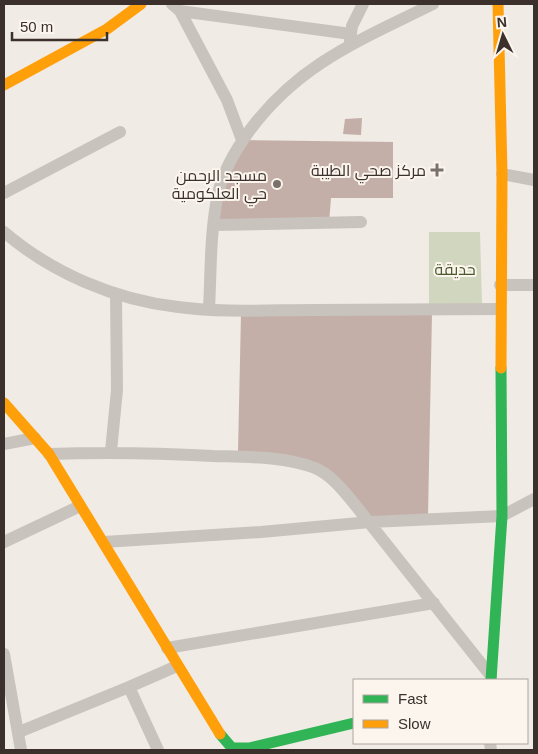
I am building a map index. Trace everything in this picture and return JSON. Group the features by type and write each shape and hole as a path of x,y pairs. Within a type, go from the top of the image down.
{"street":[{"path":"4,85 107,29 141,4"},
{"path":"212,14 220,4"},
{"path":"350,39 356,14 363,4"},
{"path":"208,309 214,226 222,180 242,140 268,106 287,87 350,39 433,4"},
{"path":"491,678 502,516 500,285 502,174 498,4"},
{"path":"176,7 350,39"},
{"path":"176,7 227,100 242,140"},
{"path":"4,192 120,132"},
{"path":"502,174 534,180"},
{"path":"214,226 361,222"},
{"path":"4,232 41,259 72,276 116,295 167,306 208,309 500,309"},
{"path":"500,285 534,285"},
{"path":"111,451 117,390 116,295"},
{"path":"4,403 49,454 221,738 232,748 249,748 353,723"},
{"path":"4,444 36,438"},
{"path":"49,454 111,451 259,458 301,464 328,476 370,522 491,678"},
{"path":"104,542 261,532 370,522 502,516 534,499"},
{"path":"4,542 80,506"},
{"path":"167,648 434,604"},
{"path":"4,654 21,750"},
{"path":"19,732 177,666"},
{"path":"129,687 158,750"}],"green space":[{"name":"حديقة","path":"429,232 480,232 482,305 429,305"}],"building":[{"path":"362,118 361,135 343,134 345,119"},
{"name":"مسجد الرحمن حي العلكومية","path":"242,140 393,142 393,198 331,198 329,223 214,225 218,194"},
{"path":"241,314 432,314 428,516 370,519 338,479 238,452"}],"traffic: fast":[{"path":"491,679 502,516 501,368"},
{"path":"220,734 232,748 249,748 353,723"}],"traffic: slow":[{"path":"4,85 107,29 141,4"},
{"path":"498,4 502,174 501,368"},
{"path":"4,403 49,454 220,734"}],"place":[{"name":"مركز صحي الطيبة","path":"437,170"},
{"name":"مسجد الرحمن حي العلكومية","path":"277,184"}]}
